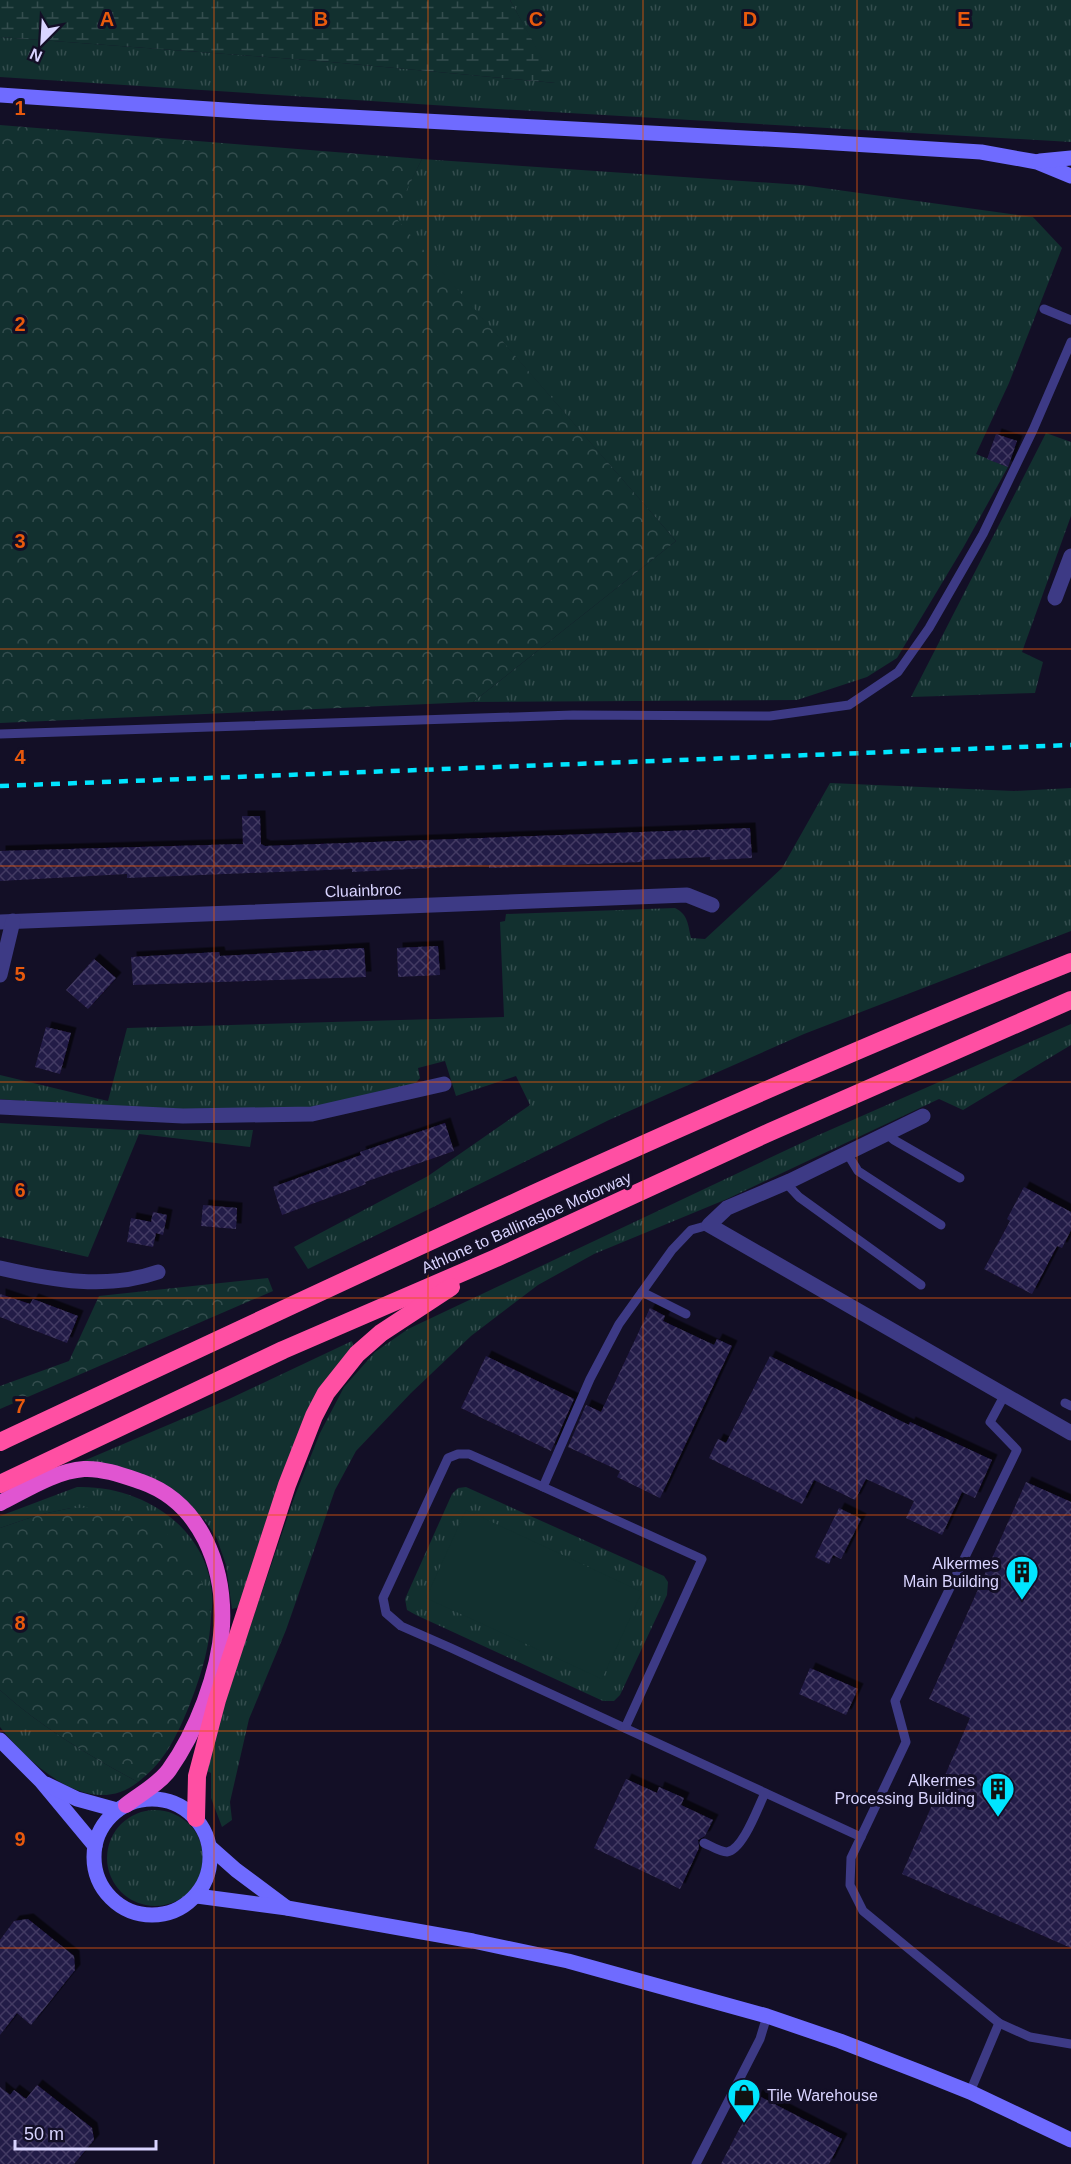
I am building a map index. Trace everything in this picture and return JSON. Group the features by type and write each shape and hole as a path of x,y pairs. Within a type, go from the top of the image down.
{"highway":[{"name":"Athlone to Ballinasloe Motorway","path":"0,1442 349,1279 679,1130 1071,962"},
{"name":"Athlone to Ballinasloe Motorway","path":"0,1484 284,1350 496,1258 780,1128 1071,1000"},
{"path":"196,1818 197,1776 217,1700 287,1485 314,1416 326,1393 357,1354 381,1333 496,1258"},
{"path":"0,1503 56,1476 83,1469 99,1470 158,1488 184,1508 203,1533 221,1590 222,1626 217,1659 206,1696 188,1740 167,1773 122,1807"}],"main road":[{"path":"0,95 255,112 981,152 1037,162 1071,176"},
{"path":"1037,162 1071,158"},
{"path":"0,1740 41,1781 95,1846"},
{"path":"41,1781 77,1799 122,1807"},
{"path":"142,1799 165,1800 177,1804 196,1818 207,1836 211,1867 197,1896 174,1911 154,1916 129,1911 118,1905 103,1888 94,1865 95,1846 107,1820 122,1807 142,1799"},
{"path":"210,1847 236,1870 287,1908"},
{"path":"197,1896 287,1908 473,1941 568,1961 766,2016 840,2040 970,2092 1071,2140"}],"street":[{"path":"1055,598 1071,556"},
{"name":"Cluainbroc","path":"0,975 7,922 687,896 712,905"},
{"path":"0,1107 183,1116 312,1114 444,1084"},
{"path":"923,1116 786,1183 727,1208 709,1226 1071,1433"},
{"path":"0,1268 37,1276 78,1281 117,1281 142,1278 158,1272"}],"lane":[{"path":"1044,309 1071,320"},
{"path":"0,734 573,715 770,716 849,705 898,672 929,628 983,534 1033,430 1071,342"},
{"path":"887,1134 960,1178"},
{"path":"847,1153 858,1171 941,1226"},
{"path":"786,1183 799,1197 921,1285"},
{"path":"543,1487 590,1379 620,1324 672,1250 691,1230 709,1226"},
{"path":"642,1292 686,1314"},
{"path":"1005,1394 990,1422 1017,1450 895,1701 906,1742 851,1858 850,1885 863,1911 999,2023 1030,2037 1071,2044"},
{"path":"625,1728 702,1559 469,1454 458,1454 448,1458 383,1598 386,1613 401,1626 861,1837"},
{"path":"704,1843 724,1852 734,1850 741,1842 765,1793"},
{"path":"696,2164 764,2032 766,2016"},
{"path":"970,2092 999,2023"}],"green space":[{"path":"0,0 510,0 556,83 320,61 0,37"},
{"path":"510,0 1071,0 1071,142 480,108 0,77 0,37 320,61 555,83"},
{"path":"0,125 422,159 394,216 676,541 473,702 0,723"},
{"path":"422,159 802,185 1033,217 1062,248 1009,383 976,454 1008,467 897,658 867,677 797,700 473,702 676,541 393,216"},
{"path":"1046,433 1071,442 1071,516 1022,652 1043,662 1035,693 911,697"},
{"path":"830,783 1014,791 1071,788 1071,931 804,1034 609,1120 308,1269 294,1247 428,1176 530,1105 516,1076 456,1096 445,1061 418,1068 420,1078 414,1085 315,1107 211,1110 65,1105 0,1099 0,1075 108,1101 127,1028 504,1017 500,922 505,921 506,914 675,908 685,917 691,938 705,939 782,868"},
{"path":"1071,1024 1071,1045 963,1110 939,1099 727,1199 594,1254 538,1285 471,1336 411,1393 356,1451 335,1490 286,1630 249,1719 230,1802 232,1820 222,1827 211,1798 211,1773 207,1771 211,1742 294,1498 320,1433 344,1387 375,1352 408,1329 814,1137"},
{"path":"0,1123 128,1130 253,1130 250,1147 139,1134 88,1257 0,1237"},
{"path":"268,1278 273,1291 0,1409 0,1386 69,1361 99,1296"},
{"path":"352,1341 353,1347 239,1607 232,1609 226,1565 217,1539 207,1523 185,1500 81,1462 229,1399"},
{"path":"77,1487 101,1488 124,1493 147,1502 167,1514 184,1530 198,1548 207,1570 212,1594 210,1627 210,1610 71,1508 38,1515 0,1528 0,1516"},
{"path":"466,1487 664,1576 668,1582 667,1595 620,1695 614,1701 603,1701 407,1610 405,1599 452,1494 458,1488"},
{"path":"71,1508 112,1510 153,1525 175,1541 192,1562 209,1605 208,1646 190,1704 175,1737 163,1756 138,1782 66,1740 0,1690 0,1528 38,1515"},
{"path":"466,1510 642,1592 602,1679 426,1598"},
{"path":"0,1690 66,1740 138,1782 119,1792 100,1795 81,1791 62,1783 44,1771 27,1757 0,1727"},
{"path":"155,1810 173,1814 189,1824 199,1840 203,1858 199,1876 189,1892 173,1902 155,1906 137,1902 121,1892 111,1876 107,1858 111,1840 121,1824 137,1814"}],"building":[{"path":"996,434 1017,441 1008,467 987,459"},
{"path":"242,816 260,816 261,844 265,846 750,828 752,858 710,860 710,857 489,868 489,865 352,872 352,869 127,878 127,874 0,881 0,851 243,844"},
{"path":"438,946 440,975 398,977 397,948"},
{"path":"364,948 366,977 133,985 131,957 219,952 220,956"},
{"path":"94,959 116,978 88,1009 66,990"},
{"path":"46,1027 71,1033 60,1074 35,1067"},
{"path":"445,1123 454,1151 365,1182 366,1184 282,1215 273,1187 361,1155 360,1152"},
{"path":"1024,1187 1071,1212 1071,1230 1062,1248 1057,1246 1032,1294 984,1269 1010,1221 1007,1219"},
{"path":"203,1205 237,1208 236,1229 201,1226"},
{"path":"153,1212 167,1215 163,1235 156,1233 153,1247 127,1242 131,1218 151,1222"},
{"path":"0,1294 30,1304 33,1299 78,1316 67,1343 0,1317"},
{"path":"650,1308 665,1316 663,1321 714,1345 717,1339 732,1346 660,1498 617,1477 620,1471 568,1447 586,1405 601,1412"},
{"path":"486,1356 574,1399 551,1451 461,1408"},
{"path":"770,1356 909,1425 910,1422 992,1460 975,1498 962,1492 942,1535 906,1518 914,1501 866,1479 855,1500 814,1480 802,1504 709,1458 718,1439 726,1443"},
{"path":"1026,1482 1071,1502 1071,1948 902,1874 970,1718 929,1699"},
{"path":"839,1508 861,1519 841,1559 833,1555 829,1564 815,1557"},
{"path":"810,1668 858,1689 846,1715 799,1694"},
{"path":"626,1779 657,1793 659,1787 684,1798 681,1805 713,1820 705,1836 698,1840 699,1848 680,1889 594,1848"},
{"path":"28,1919 74,1956 75,1970 31,2025 17,2013 0,2035 0,1940 14,1921"},
{"path":"37,2085 92,2128 94,2140 74,2164 0,2164 0,2087 10,2095 14,2090 26,2099"},
{"path":"757,2095 842,2139 829,2164 721,2164"}],"railway":[{"path":"0,786 1071,745"}],"place":[{"name":"Alkermes Main Building","path":"1022,1601"},
{"name":"Alkermes Processing Building","path":"998,1818"},
{"name":"Tile Warehouse","path":"744,2124"}]}
